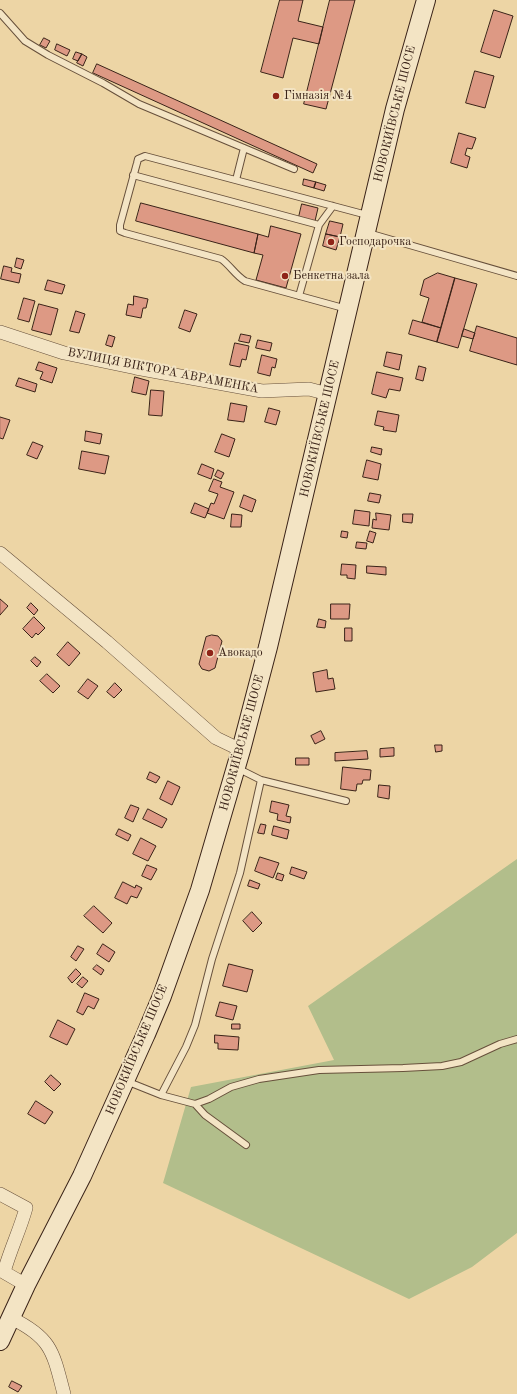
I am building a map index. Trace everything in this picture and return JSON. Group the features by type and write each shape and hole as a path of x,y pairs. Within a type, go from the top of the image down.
{"main road":[{"name":"НОВОКИЇВСЬКЕ ШОСЕ","path":"0,1341 26,1285 82,1176 125,1080 162,996 192,912 241,750 289,561 395,109 426,0"}],"street":[{"name":"ВУЛИЦЯ ВІКТОРА АВРАМЕНКА","path":"0,332 64,353 136,368 262,390 309,389 328,394"},
{"path":"0,553 155,683 216,738 241,750"},
{"path":"0,1194 26,1208 19,1232 2,1271 26,1285"},
{"path":"11,1318 37,1333 48,1346 54,1359 64,1394"}],"lane":[{"path":"0,12 26,41 48,55 103,82 139,104 294,169"},
{"path":"236,180 244,148"},
{"path":"348,309 245,281 221,259 120,231 120,225 138,159 145,156 332,206 368,224 517,276"},
{"path":"133,175 319,225"},
{"path":"299,296 319,225 332,206"},
{"path":"236,767 261,780 346,801"},
{"path":"161,1095 195,1025 212,959 240,873 261,780"},
{"path":"125,1080 161,1095 195,1104 205,1101 231,1087 259,1079 319,1070 442,1066 461,1062 500,1044 517,1039"},
{"path":"195,1104 205,1116 246,1145"}],"green space":[{"path":"517,859 517,1233 472,1267 409,1299 163,1183 191,1087 334,1060 308,1006"}],"building":[{"name":"Гімназія №4","path":"280,0 303,0 298,21 323,27 319,44 293,38 283,78 261,72"},
{"name":"Гімназія №4","path":"330,0 355,0 326,109 304,104"},
{"path":"494,10 513,16 500,58 481,52"},
{"path":"44,38 50,41 46,48 40,45"},
{"path":"57,44 70,50 67,56 55,50"},
{"path":"76,52 82,54 78,61 73,59"},
{"path":"82,54 87,57 83,66 77,63"},
{"path":"97,64 317,164 313,173 93,73"},
{"path":"475,71 494,76 485,108 466,103"},
{"path":"459,133 476,138 472,149 467,148 465,155 470,157 467,168 451,163"},
{"path":"304,179 316,182 314,188 303,185"},
{"path":"316,182 326,185 324,191 314,188"},
{"path":"141,203 258,234 254,253 136,221"},
{"path":"302,204 318,208 315,221 299,217"},
{"path":"330,221 343,224 340,237 326,234"},
{"path":"271,226 301,234 286,288 256,280 263,255 254,253 258,234 268,237"},
{"name":"Господарочка","path":"326,234 340,237 336,250 323,246"},
{"path":"17,258 24,260 21,269 15,267"},
{"path":"4,266 12,268 11,272 21,274 19,283 1,279"},
{"path":"438,273 455,278 441,328 422,322 429,298 420,295 424,280"},
{"path":"455,278 477,284 458,348 437,342"},
{"path":"48,280 65,285 62,294 45,290"},
{"path":"134,296 148,299 146,308 143,308 141,318 126,315 128,304 133,305"},
{"path":"24,298 35,301 29,322 18,319"},
{"path":"39,304 58,309 51,335 32,330"},
{"path":"185,310 197,314 190,332 179,328"},
{"path":"76,311 85,314 79,333 70,331"},
{"path":"413,320 441,328 437,342 409,334"},
{"path":"477,326 517,338 517,365 470,351"},
{"path":"464,329 475,333 473,339 462,336"},
{"path":"241,334 251,336 249,343 239,341"},
{"path":"109,335 115,337 112,347 106,345"},
{"path":"258,340 272,343 270,351 256,348"},
{"path":"235,343 249,346 246,360 242,359 240,367 230,365"},
{"path":"387,352 402,355 399,370 384,366"},
{"path":"262,355 277,359 275,368 272,367 270,376 258,373"},
{"path":"39,362 57,368 52,383 40,379 43,372 36,370"},
{"path":"419,366 426,368 423,381 416,379"},
{"path":"377,372 403,378 400,391 389,389 386,398 372,394"},
{"path":"135,377 149,381 146,395 132,392"},
{"path":"19,378 37,384 35,392 16,386"},
{"path":"151,390 164,391 162,416 149,415"},
{"path":"231,403 247,406 244,422 228,420"},
{"path":"269,408 280,411 276,425 265,422"},
{"path":"378,411 399,415 396,432 383,430 384,427 375,425"},
{"path":"0,417 10,420 3,439 0,438"},
{"path":"86,431 102,434 100,444 85,441"},
{"path":"222,434 235,439 229,457 215,452"},
{"path":"33,442 43,446 37,459 27,455"},
{"path":"372,447 382,449 381,455 371,452"},
{"path":"82,451 109,456 105,474 79,469"},
{"path":"367,460 381,464 378,480 363,477"},
{"path":"202,464 214,469 211,479 198,474"},
{"path":"218,470 224,473 221,479 215,476"},
{"path":"214,479 222,482 220,487 234,492 224,519 207,513 211,503 214,504 218,494 209,491"},
{"path":"370,493 381,495 379,503 368,501"},
{"path":"244,495 256,500 252,512 240,507"},
{"path":"195,503 209,509 205,518 191,513"},
{"path":"355,510 370,512 369,526 353,524"},
{"path":"376,513 391,515 389,530 372,528 373,519 376,520"},
{"path":"232,514 242,515 241,527 231,527"},
{"path":"403,514 413,514 412,523 403,522"},
{"path":"342,531 348,532 347,538 341,537"},
{"path":"370,531 376,533 373,543 367,541"},
{"path":"357,542 367,543 366,549 356,548"},
{"path":"342,564 356,565 355,579 347,578 347,575 341,575"},
{"path":"367,566 386,567 386,575 367,573"},
{"path":"0,599 8,606 0,615"},
{"path":"31,603 38,610 34,615 27,608"},
{"path":"331,604 350,604 349,619 331,619"},
{"path":"34,617 45,628 38,635 36,633 32,638 23,629"},
{"path":"319,619 326,621 325,628 317,627"},
{"path":"345,628 352,628 352,641 345,641"},
{"path":"212,635 218,636 222,641 215,668 209,671 202,669 199,664 206,637"},
{"path":"68,642 80,653 69,666 57,655"},
{"path":"35,657 41,662 37,667 31,661"},
{"path":"327,670 328,679 333,678 335,689 316,692 313,673"},
{"path":"47,674 60,686 53,693 40,681"},
{"path":"88,679 98,686 88,699 78,692"},
{"path":"115,683 122,690 114,698 107,692"},
{"path":"321,731 325,739 315,744 311,736"},
{"path":"435,745 442,745 442,751 436,752"},
{"path":"394,748 394,756 380,757 380,749"},
{"path":"367,751 368,759 335,761 335,753"},
{"path":"296,758 309,758 309,765 296,765"},
{"path":"343,767 371,770 370,780 363,780 362,784 357,784 356,791 341,789"},
{"path":"150,772 160,777 156,783 147,779"},
{"path":"168,781 180,787 172,805 160,799"},
{"path":"379,785 390,786 389,799 378,797"},
{"path":"272,801 289,805 286,816 291,817 290,823 277,820 278,814 270,812"},
{"path":"131,805 139,808 133,822 125,818"},
{"path":"148,809 167,819 162,828 143,819"},
{"path":"261,824 266,825 264,834 258,833"},
{"path":"274,826 289,830 287,839 272,835"},
{"path":"119,829 131,835 128,841 116,835"},
{"path":"141,838 156,846 148,861 133,854"},
{"path":"260,857 279,863 273,878 255,871"},
{"path":"147,865 157,869 151,880 142,876"},
{"path":"292,867 307,872 304,879 290,874"},
{"path":"278,873 284,875 282,881 276,879"},
{"path":"250,880 260,884 258,889 248,886"},
{"path":"123,882 135,888 136,885 142,888 137,898 131,896 127,904 115,898"},
{"path":"94,906 112,923 103,933 84,916"},
{"path":"252,912 262,923 253,932 243,921"},
{"path":"103,944 115,952 109,962 97,954"},
{"path":"78,946 84,949 76,961 71,957"},
{"path":"229,964 253,970 247,992 223,986"},
{"path":"97,965 104,970 101,975 93,969"},
{"path":"76,969 81,974 72,983 68,978"},
{"path":"83,977 88,981 82,988 77,984"},
{"path":"85,993 99,999 94,1009 88,1006 83,1015 77,1012"},
{"path":"220,1002 237,1006 233,1020 216,1016"},
{"path":"58,1020 75,1029 67,1045 50,1037"},
{"path":"232,1024 240,1024 240,1029 232,1029"},
{"path":"215,1035 239,1037 238,1050 218,1049 218,1043 215,1043"},
{"path":"51,1075 61,1084 54,1091 45,1082"},
{"path":"36,1101 53,1112 45,1124 28,1114"},
{"path":"12,1381 22,1386 18,1392 9,1387"}],"place":[{"name":"Гімназія №4","path":"276,96"},
{"name":"Господарочка","path":"331,242"},
{"name":"Бенкетна зала","path":"285,276"},
{"name":"Авокадо","path":"210,653"}]}
